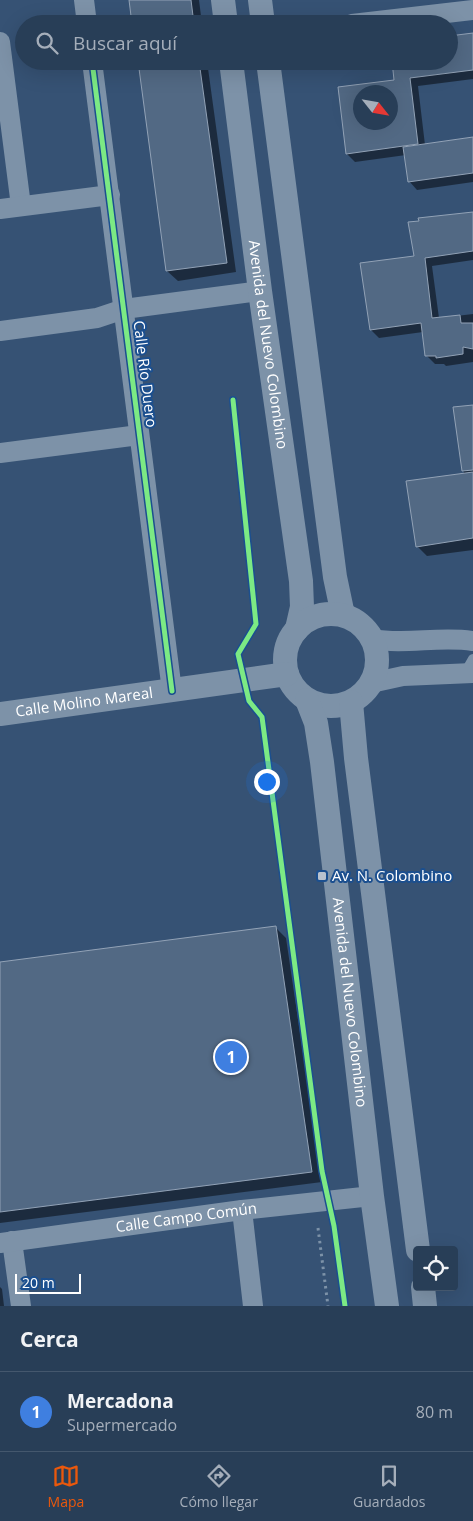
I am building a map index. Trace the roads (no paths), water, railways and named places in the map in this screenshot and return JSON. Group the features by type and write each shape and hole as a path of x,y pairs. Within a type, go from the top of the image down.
{"street":[{"path":"84,0 86,15"},
{"path":"223,0 225,15"},
{"path":"260,0 262,15"},
{"path":"430,15 473,10"},
{"path":"0,42 21,206"},
{"name":"Calle Río Duero","path":"93,70 172,691"},
{"name":"Avenida del Nuevo Colombino","path":"232,70 260,291 301,581 302,607 297,629"},
{"path":"269,70 334,577 343,616"},
{"path":"0,209 110,195"},
{"path":"0,331 98,318 124,309 260,291"},
{"path":"0,453 139,435"},
{"path":"330,614 343,616 355,620 365,628 372,639 377,653 376,669 371,683 362,694 351,702 337,706 322,706 307,700 292,684 287,674 286,650 290,639 297,629 307,621 318,616 330,614"},
{"path":"372,639 390,642 460,639 473,641"},
{"path":"371,683 403,676 470,668"},
{"name":"Calle Molino Mareal","path":"0,714 287,674"},
{"name":"Avenida del Nuevo Colombino","path":"307,700 316,723 322,762 372,1196 387,1306"},
{"path":"351,702 418,1246"},
{"name":"Calle Campo Común","path":"6,1242 242,1210 372,1196"},
{"path":"242,1210 254,1306"},
{"path":"6,1242 21,1306"},
{"path":"423,1291 425,1306"}],"place":[{"name":"Av. N. Colombino","path":"322,876"},
{"name":"Mercadona","path":"231,1057"}]}
